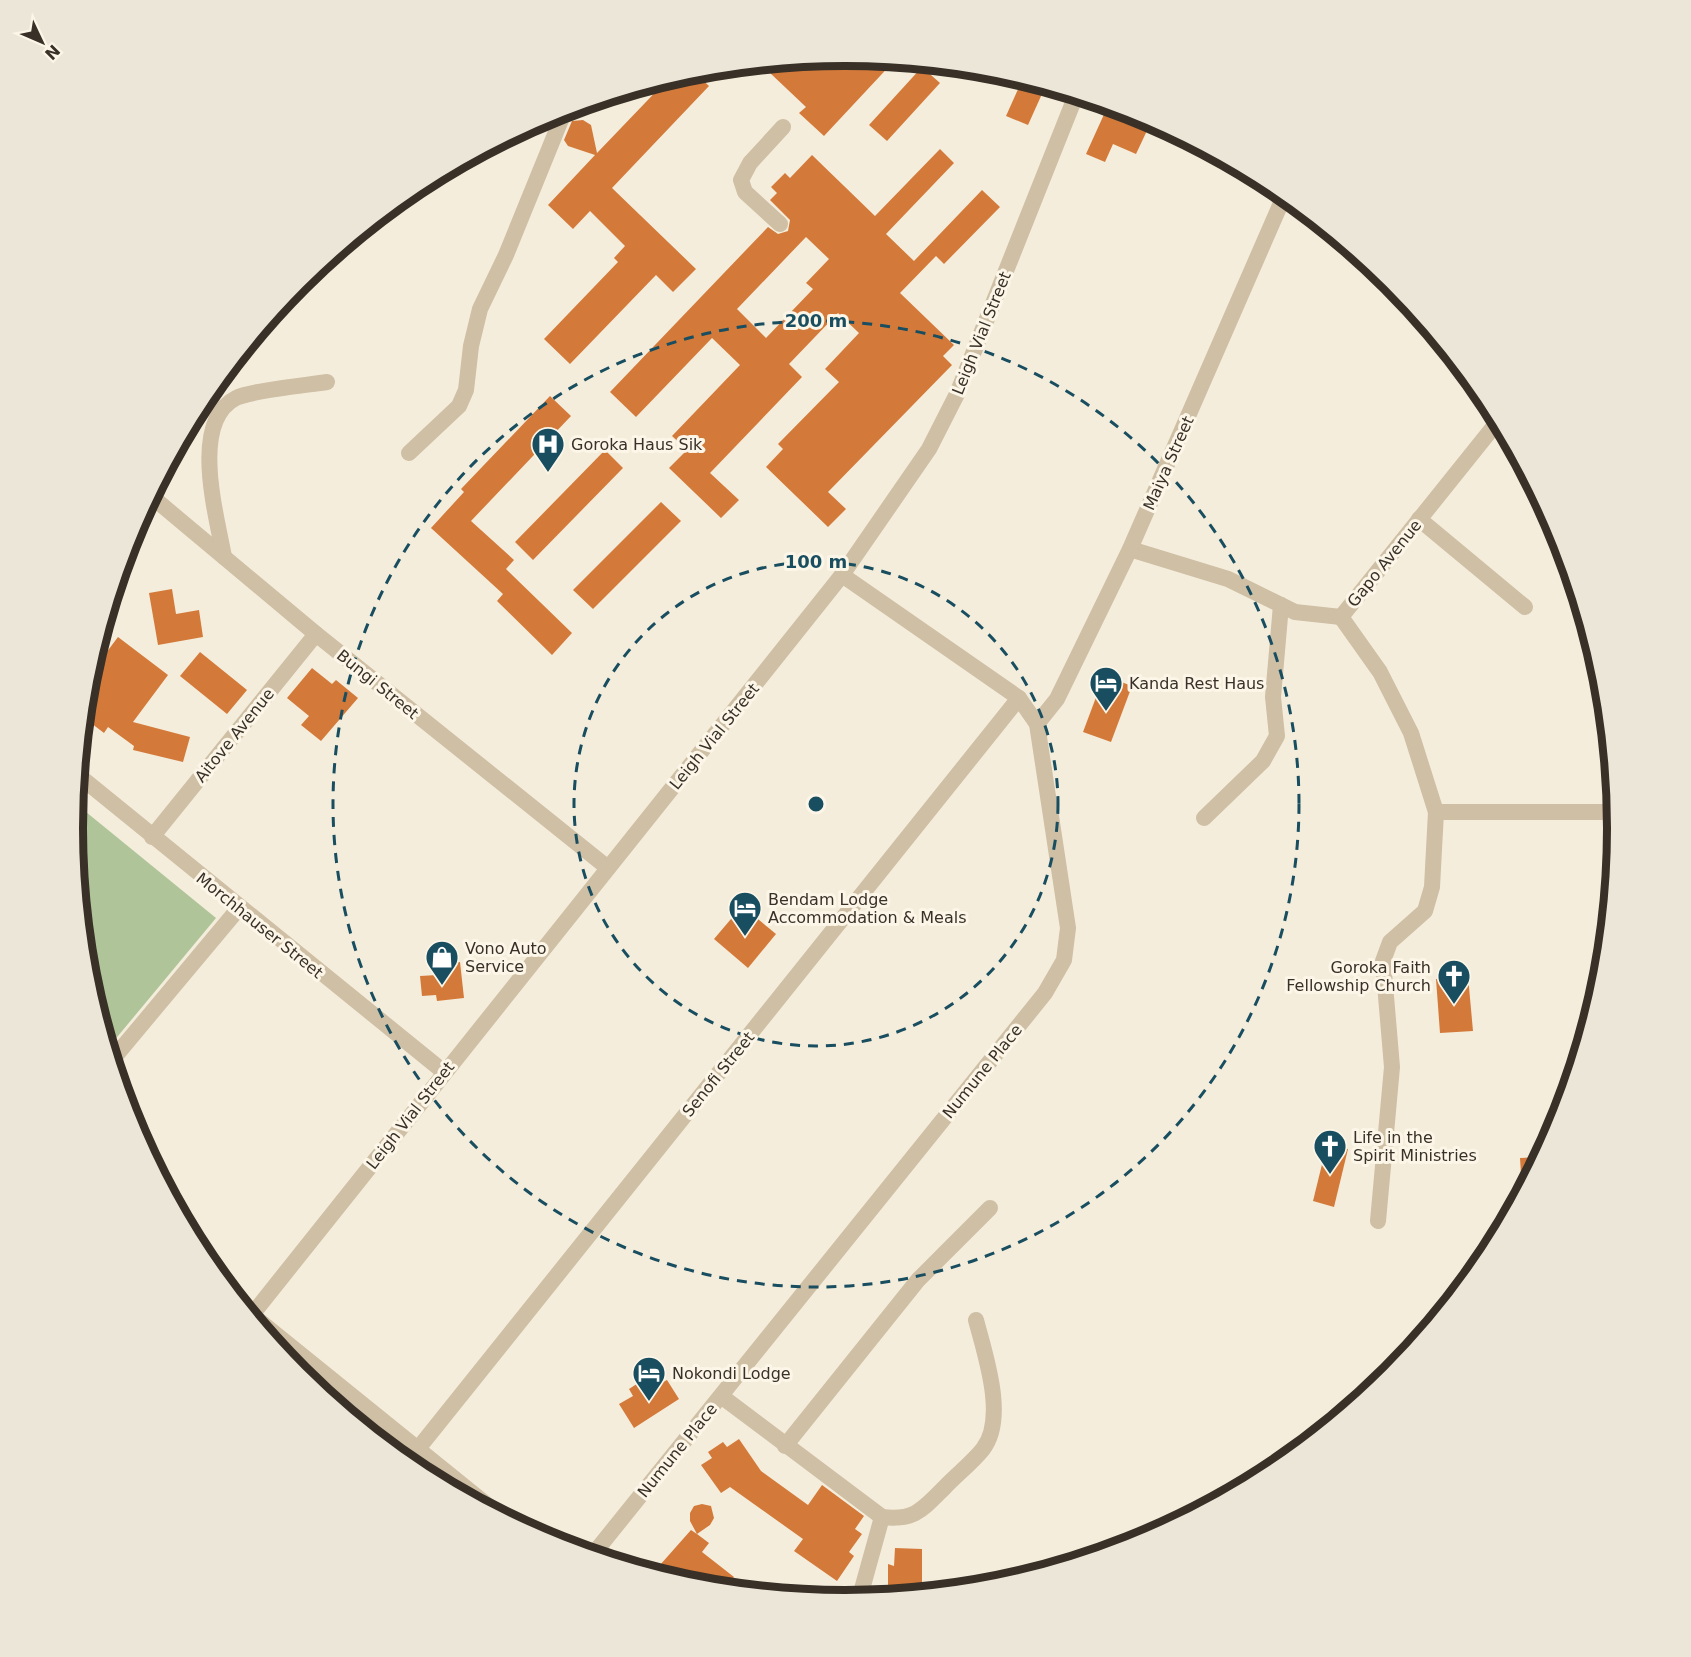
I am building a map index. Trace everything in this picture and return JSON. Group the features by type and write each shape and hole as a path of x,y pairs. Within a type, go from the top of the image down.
{"street":[{"name":"Leigh Vial Street","path":"255,1311 842,575 929,449 957,394 1074,101"},
{"path":"409,453 459,406 466,390 471,346 480,309 506,255 560,122"},
{"path":"780,224 745,192 741,180 750,163 783,127"},
{"name":"Maiya Street","path":"1037,724 1057,699 1130,549 1281,203"},
{"path":"224,557 210,473 208,440 222,411 237,397 327,382"},
{"name":"Gapo Avenue","path":"1130,549 1228,579 1295,612 1341,617 1493,427"},
{"name":"Bungi Street","path":"157,501 316,634 608,868"},
{"path":"1419,519 1525,607"},
{"name":"Numune Place","path":"597,1550 1045,993 1064,960 1068,928 1037,724 1018,698 842,575"},
{"path":"1204,818 1263,761 1277,736 1273,697 1281,605"},
{"path":"1341,617 1380,672 1411,733 1436,813 1432,887 1425,911 1390,942 1383,961 1392,1066 1378,1221"},
{"name":"Aitove Avenue","path":"152,837 316,634"},
{"name":"Senofi Street","path":"417,1450 1018,698"},
{"name":"Morchhauser Street","path":"85,781 444,1072"},
{"path":"1436,813 1607,812"},
{"path":"117,1054 239,908"},
{"path":"785,1446 918,1280 990,1208"},
{"path":"720,1396 882,1517 902,1520 921,1511 984,1448 993,1427 992,1383 976,1320"},
{"path":"279,1339 471,1493"},
{"path":"862,1590 882,1517"}],"green space":[{"path":"84,810 216,918 113,1041 98,977 90,928 85,878"}],"building":[{"path":"846,66 888,68 824,136 799,113 806,107 769,72 796,68 842,68"},
{"path":"919,70 927,71 940,83 887,141 869,125"},
{"path":"703,80 709,86 612,188 696,269 673,292 656,275 570,364 544,339 618,262 614,258 625,246 590,211 573,229 548,205 595,155 568,146 564,140 572,121 583,120 591,125 597,153 658,90"},
{"path":"1019,87 1043,92 1028,125 1006,116"},
{"path":"1105,112 1148,129 1136,154 1113,144 1105,162 1086,154"},
{"path":"940,149 954,163 886,234 914,261 982,190 1000,207 944,264 936,256 900,293 954,345 943,356 952,365 828,492 846,509 828,527 766,467 783,449 778,444 839,382 825,369 859,333 838,313 789,364 802,377 710,473 739,500 721,518 669,468 687,450 672,436 740,365 712,338 636,417 610,392 768,227 778,234 788,231 790,220 770,200 777,193 771,187 785,173 790,178 812,155 875,216","holes":["806,237 829,259 806,283 813,289 766,338 737,309"]},
{"path":"550,396 571,416 471,521 514,560 506,569 572,633 552,655 497,601 503,594 431,528 464,492 461,489"},
{"path":"605,450 623,468 533,560 515,542"},
{"path":"661,502 681,521 593,609 573,590"},
{"path":"172,589 176,614 199,610 203,637 158,645 149,593"},
{"path":"118,637 168,675 133,722 190,737 183,762 133,750 134,746 108,727 104,733 91,723 103,657"},
{"path":"200,652 247,690 227,714 180,676"},
{"path":"312,668 332,684 336,680 358,698 321,741 301,725 309,716 287,698"},
{"name":"Kanda Rest Haus","path":"1097,673 1132,686 1111,742 1083,732 1098,692 1091,689"},
{"name":"Bendam Lodge Accommodation & Meals","path":"742,906 776,934 748,968 714,939"},
{"name":"Vono Auto Service","path":"460,962 464,998 437,1001 436,995 422,996 420,976 437,975 436,965"},
{"name":"Goroka Faith Fellowship Church","path":"1459,970 1460,977 1468,976 1473,1031 1440,1033 1436,979 1446,978 1446,972"},
{"name":"Life in the Spirit Ministries","path":"1327,1144 1348,1149 1334,1207 1313,1201"},
{"path":"1533,1157 1525,1174 1521,1174 1520,1158"},
{"name":"Nokondi Lodge","path":"655,1372 661,1383 667,1380 679,1399 634,1428 619,1404 633,1396 629,1389"},
{"path":"739,1439 761,1471 808,1505 822,1485 864,1516 855,1529 862,1534 849,1552 854,1556 837,1581 794,1551 803,1539 730,1487 721,1493 701,1465 712,1458 708,1452 723,1442 727,1447"},
{"path":"702,1504 711,1506 714,1518 710,1525 697,1534 690,1521 690,1513 694,1506"},
{"path":"691,1530 709,1543 702,1552 734,1577 731,1581 658,1567"},
{"path":"895,1548 922,1549 922,1586 888,1589 888,1564 894,1566"}],"place":[{"name":"Goroka Haus Sik","path":"548,473"},
{"name":"Kanda Rest Haus","path":"1106,712"},
{"name":"Bendam Lodge Accommodation & Meals","path":"745,937"},
{"name":"Vono Auto Service","path":"442,986"},
{"name":"Goroka Faith Fellowship Church","path":"1454,1005"},
{"name":"Life in the Spirit Ministries","path":"1330,1175"},
{"name":"Nokondi Lodge","path":"649,1402"}]}
